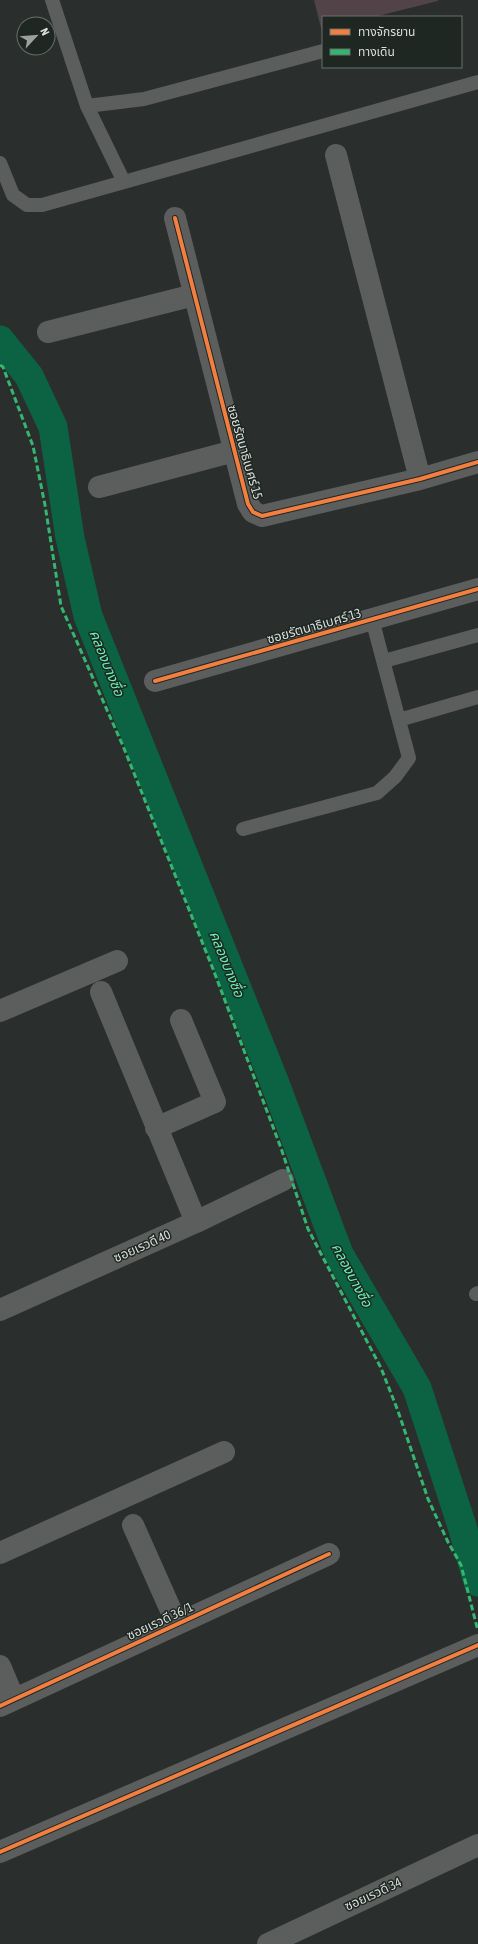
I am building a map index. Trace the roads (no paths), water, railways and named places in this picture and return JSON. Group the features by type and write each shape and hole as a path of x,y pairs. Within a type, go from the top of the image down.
{"street":[{"path":"336,155 420,479"},
{"name":"ซอยรัตนาธิเบศร์ 15","path":"175,218 248,504 253,512 262,516 420,479 478,462"},
{"path":"48,332 194,295"},
{"path":"99,487 234,451"},
{"name":"ซอยรัตนาธิเบศร์ 13","path":"155,681 478,589"},
{"path":"0,1011 117,961"},
{"path":"101,992 196,1222"},
{"path":"156,1128 215,1102 181,1020"},
{"name":"ซอยเรวดี 40","path":"0,1310 196,1222 283,1180"},
{"path":"0,1553 224,1452"},
{"path":"133,1525 177,1624"},
{"name":"ซอยเรวดี 36/1","path":"7,1702 329,1554"},
{"path":"0,1852 478,1645"},
{"path":"0,1666 7,1702"},
{"name":"ซอยเรวดี 34","path":"268,1944 478,1845"}],"lane":[{"path":"52,0 87,106 124,182"},
{"path":"87,106 144,99 322,51"},
{"path":"0,163 13,195 26,205 42,205 327,123 478,82"},
{"path":"243,829 378,793 395,777 409,758 372,619"},
{"path":"384,661 478,635"},
{"path":"399,720 478,697"}],"waterway":[{"name":"คลองบางซื่อ","path":"0,340 29,376 53,427 70,538 88,616 274,1081 339,1254 417,1388 462,1526 478,1582"}]}
